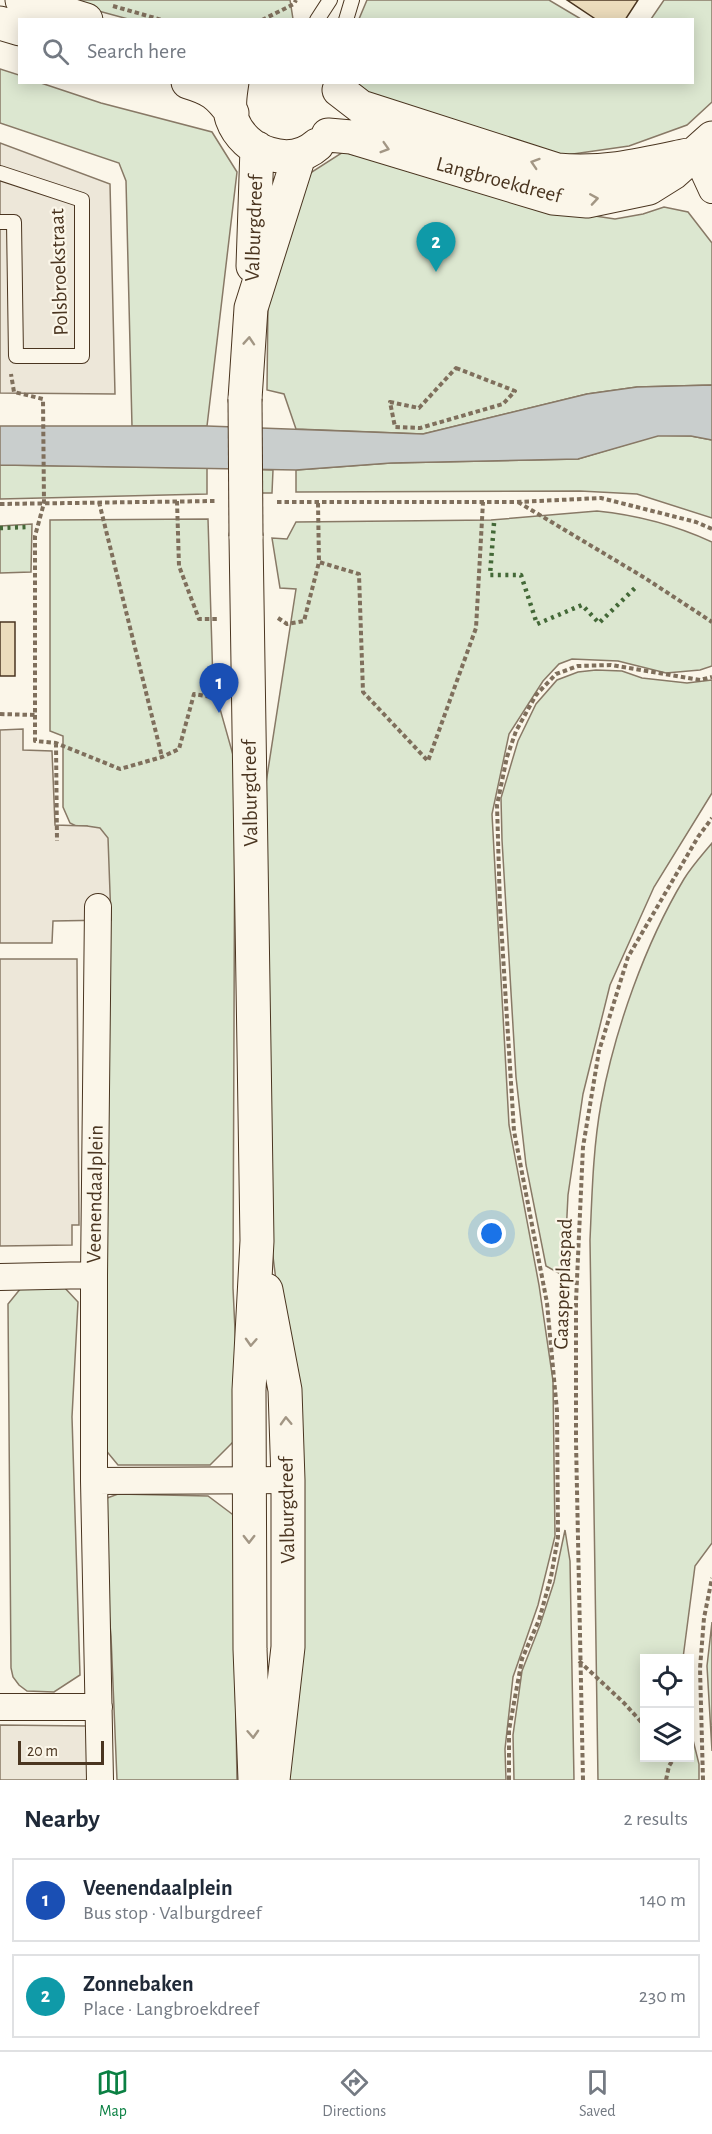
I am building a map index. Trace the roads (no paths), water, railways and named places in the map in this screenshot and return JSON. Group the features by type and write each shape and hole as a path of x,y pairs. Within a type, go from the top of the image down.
{"street":[{"path":"22,0 98,13"},
{"path":"0,24 18,28"},
{"path":"194,84 209,89 221,98 232,98 232,119 242,136 257,148 275,156 298,156 313,148 328,135 338,118 340,99 338,86"},
{"name":"Langbroekdreef","path":"338,86 361,107 557,170 588,172 632,168 704,145"},
{"name":"Langbroekdreef","path":"328,135 351,137 553,198 587,201 649,188 673,173 704,145"},
{"path":"704,145 712,190"},
{"name":"Valburgdreef","path":"255,1780 250,1649 249,1390 257,1241 248,703 237,608 246,536 245,399 257,148"},
{"name":"Valburgdreef","path":"251,308 298,156"},
{"name":"Veenendaalplein","path":"98,907 94,1481 100,1780"},
{"name":"Valburgdreef","path":"257,1241 285,1390 288,1480 288,1647 273,1780"},
{"path":"0,1276 94,1275"},
{"path":"94,1481 288,1480"},
{"path":"0,1707 99,1707"}],"lane":[{"path":"317,18 330,0"},
{"path":"347,18 352,0"},
{"name":"Polsbroekstraat","path":"0,173 82,200 82,356 16,356 14,222 0,222"}],"place":[{"name":"Zonnebaken","path":"436,272"},
{"name":"Veenendaalplein","path":"219,713"}]}
